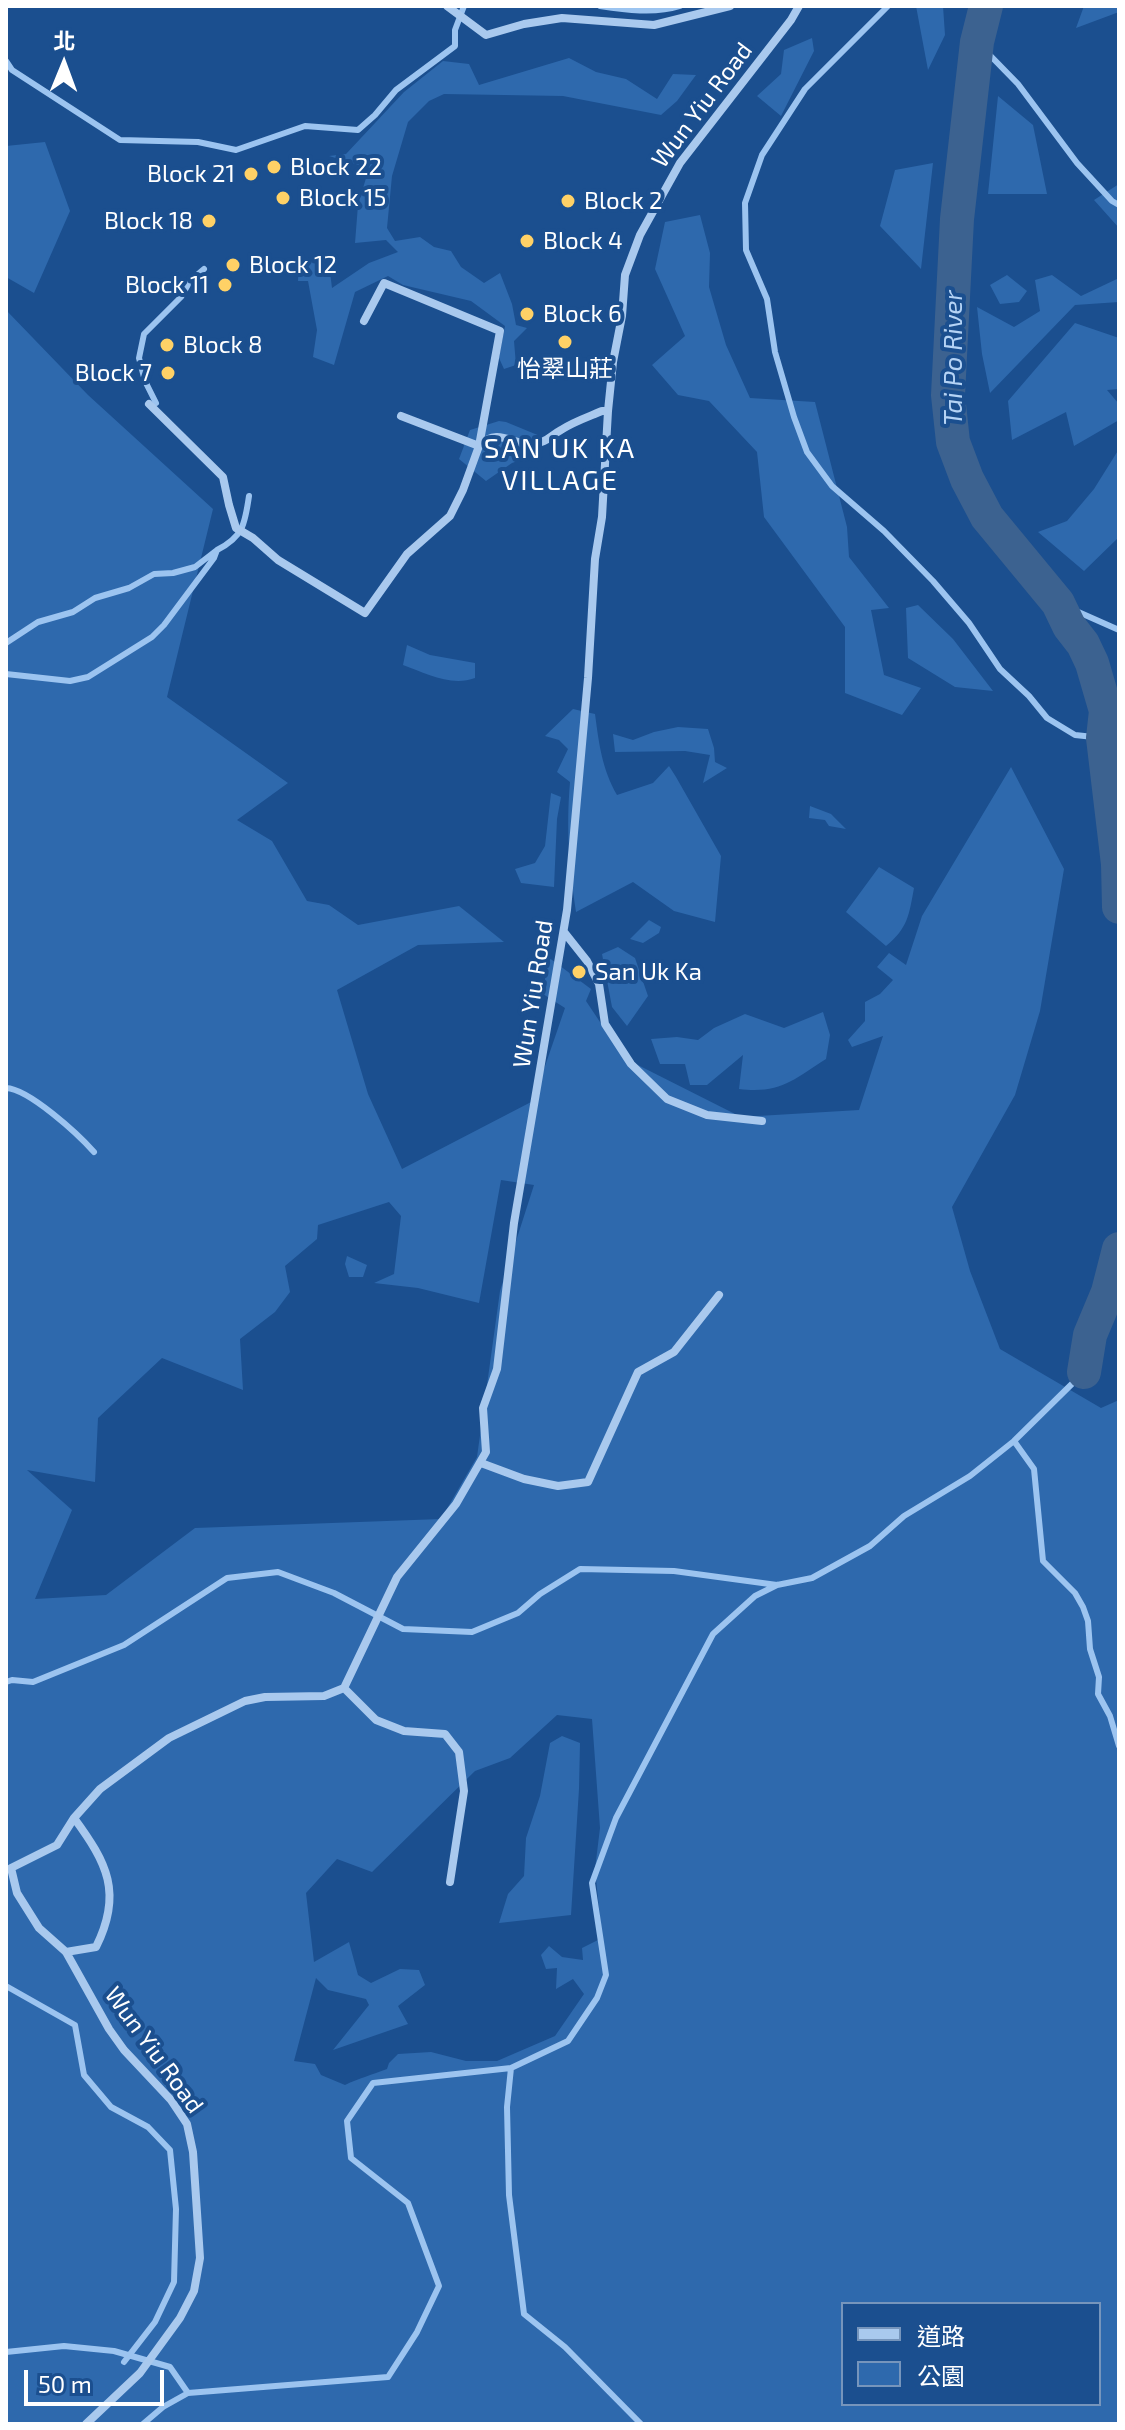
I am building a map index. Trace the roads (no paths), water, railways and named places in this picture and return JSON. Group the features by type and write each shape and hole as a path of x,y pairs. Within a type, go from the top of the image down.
{"street":[{"path":"449,7 486,35 524,24 562,18 654,25 730,6"},
{"name":"Wun Yiu Road","path":"86,2424 145,2367 180,2318 194,2291 200,2258 193,2152 187,2124 171,2100 124,2050 109,2029 66,1952 39,1928 29,1913 17,1893 9,1868 57,1845 74,1818 100,1789 169,1738 245,1701 265,1697 324,1696 344,1688 397,1577 456,1504 486,1452 483,1408 497,1369 514,1223 564,932 588,678 595,559 602,517 608,411 625,275 640,235 680,163 799,6"},
{"path":"149,404 223,477 236,528 278,560 365,613 407,554 450,516 463,490 479,446 500,331 384,283 364,321"},
{"path":"479,446 487,438 494,437 528,445 544,442 568,426 608,411"},
{"path":"401,416 479,446"},
{"path":"564,932 587,961 599,984 605,1024 631,1064 667,1099 707,1115 762,1121"},
{"path":"481,1463 524,1479 558,1486 588,1482 638,1372 674,1352 719,1295"},
{"path":"344,1688 376,1720 404,1731 445,1734 459,1752 464,1791 450,1882"},
{"path":"66,1952 96,1947 107,1927 111,1905 105,1867 74,1818"}],"waterway":[{"path":"6,61 12,70 120,140 198,142 236,150 305,126 358,130 396,90 455,46 455,30 464,6"},
{"path":"600,6 650,11 680,6"},
{"path":"888,6 805,89 762,155 745,203 746,250 767,299 775,352 794,417 807,452 832,486 884,531 933,581 969,623 1000,669 1047,718 1075,735 1103,738"},
{"name":"Tai Po River","path":"986,6 977,42 957,219 948,395 953,442 967,479 987,517 1058,603 1092,663 1106,711 1103,738 1118,864 1119,907"},
{"path":"977,42 1018,84 1077,163 1119,205"},
{"path":"156,403 145,381 139,358 144,334 204,269"},
{"path":"6,674 70,681 88,677 152,637 164,625 217,550 237,535 244,522 249,496"},
{"path":"6,643 38,622 73,612 95,598 129,588 154,574 195,567 217,550"},
{"path":"1058,603 1119,630"},
{"path":"6,1088 16,1090 40,1104 94,1152"},
{"name":"Tai Po River","path":"1084,1372 1090,1335 1108,1292 1119,1249"},
{"path":"6,1682 33,1682 124,1645 227,1578 278,1572 334,1593 403,1629 472,1632 518,1613 540,1594 580,1569 674,1571 777,1585 812,1578 870,1546 904,1516 970,1476 1014,1441 1084,1372"},
{"path":"1014,1441 1034,1469 1043,1561 1075,1593 1083,1607 1088,1621 1090,1649 1099,1677 1098,1694 1110,1716 1119,1746"},
{"path":"143,2424 163,2407 188,2393 388,2377 417,2332 439,2286 408,2203 351,2158 347,2121 373,2083 511,2068 568,2041 597,1998 606,1975 592,1883 616,1818 713,1634 755,1596 777,1585"},
{"path":"6,1986 75,2025 84,2075 111,2107 148,2127 170,2150 176,2209 174,2282 155,2322 124,2362"},
{"path":"511,2068 507,2107 509,2195 524,2314 565,2347 641,2424"},
{"path":"6,2352 64,2346 114,2351 170,2367 188,2393"}],"place":[{"name":"Block 22","path":"274,167"},
{"name":"Block 21","path":"251,174"},
{"name":"Block 15","path":"283,198"},
{"name":"Block 2","path":"568,201"},
{"name":"Block 18","path":"209,221"},
{"name":"Block 4","path":"527,241"},
{"name":"Block 12","path":"233,265"},
{"name":"Block 11","path":"225,285"},
{"name":"Block 6","path":"527,314"},
{"name":"怡翠山莊","path":"565,342"},
{"name":"Block 8","path":"167,345"},
{"name":"Block 7","path":"168,373"},
{"name":"San Uk Ka","path":"579,972"}],"district":[{"name":"SAN UK KA VILLAGE","path":"560,465"}]}
